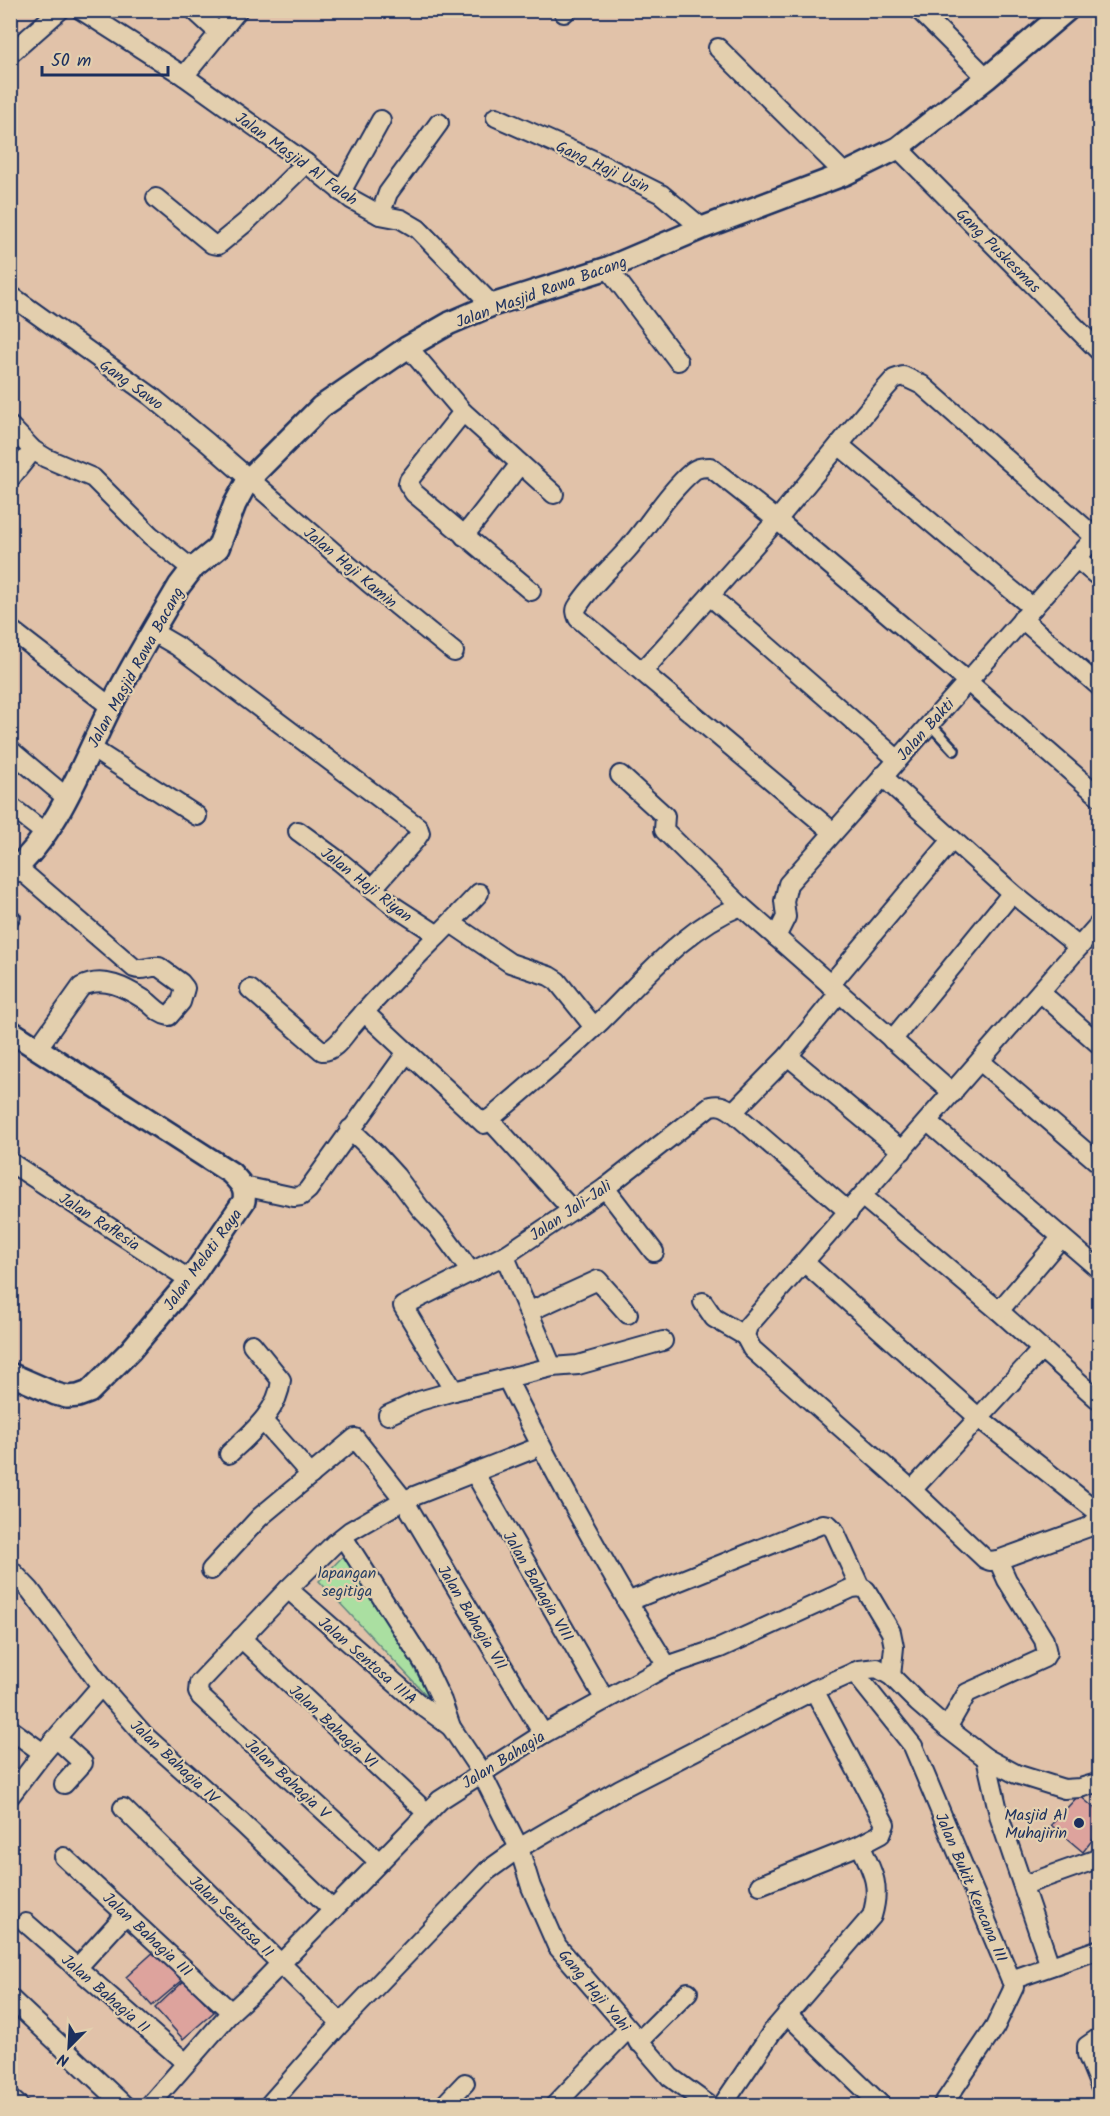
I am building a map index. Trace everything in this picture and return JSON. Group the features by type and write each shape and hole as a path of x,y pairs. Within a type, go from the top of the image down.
{"street":[{"path":"10,54 60,10"},
{"name":"Jalan Masjid Al Falah","path":"81,10 184,76 306,163 341,192 380,215 401,219 418,229 492,305"},
{"path":"194,10 219,33"},
{"path":"184,76 238,10"},
{"path":"919,10 987,78"},
{"name":"Jalan Masjid Rawa Bacang","path":"14,871 45,833 67,798 111,707 179,586 192,569 218,548 235,504 248,480 321,407 408,347 450,322 492,305 608,268 702,228 845,174 898,148 987,78 1062,12"},
{"path":"718,48 845,174"},
{"name":"Gang Haji Usin","path":"496,117 591,159 661,194 702,228"},
{"path":"341,192 381,120"},
{"path":"380,215 388,194 439,123"},
{"name":"Gang Puskesmas","path":"898,148 1100,352"},
{"path":"156,198 212,244 218,245 246,222 306,163"},
{"path":"608,268 678,361"},
{"name":"Gang Sawo","path":"10,295 151,396 248,480"},
{"path":"408,347 463,412 555,494"},
{"path":"643,671 777,520 885,388 894,379 903,376 922,384 1097,535"},
{"path":"463,412 408,484 414,493 531,591"},
{"path":"10,426 33,450 93,478 150,535 192,569"},
{"path":"839,444 1027,613 1100,687"},
{"path":"10,479 33,450"},
{"path":"464,536 520,464"},
{"path":"833,832 578,618 576,613 576,608 588,592 628,549 671,495 699,467 710,467 777,520 1100,797"},
{"name":"Jalan Haji Kamin","path":"248,480 454,652"},
{"name":"Jalan Bakti","path":"776,937 786,917 784,901 788,884 1097,535"},
{"path":"1076,558 1100,578"},
{"path":"710,596 897,759"},
{"path":"10,629 111,707"},
{"path":"153,632 177,646 418,827 420,833 416,839 372,889"},
{"path":"91,748 197,816"},
{"path":"10,750 67,798"},
{"path":"620,775 665,816 664,830 741,906 953,1093"},
{"path":"882,776 952,840 1079,947"},
{"path":"10,806 45,833"},
{"name":"Jalan Haji Riyan","path":"298,831 339,861 394,907 445,929 510,963 549,976 557,981 594,1027"},
{"path":"849,1212 732,1112 788,1056 835,989 952,840"},
{"path":"14,871 134,968 143,970 155,966 175,978 185,988 182,1002 172,1014 167,1016 146,1001 118,986 104,981 91,982 81,987 37,1049"},
{"path":"892,1040 1012,892"},
{"path":"250,989 322,1051 327,1052 479,893"},
{"path":"364,1012 484,1124 594,1027 667,954 703,926 729,910 741,906"},
{"path":"745,1336 748,1326 1100,923"},
{"path":"1040,992 1100,1046"},
{"name":"Jalan Melati Raya","path":"10,1031 231,1173 246,1192 244,1202 190,1280 130,1351 89,1392 67,1397 10,1374"},
{"path":"243,1186 294,1197 301,1196 308,1190 407,1052"},
{"path":"788,1056 902,1151"},
{"path":"980,1061 1100,1164"},
{"name":"Jalan Jali-Jali","path":"454,1391 403,1306 507,1254 605,1188 710,1106 724,1106 732,1112"},
{"path":"489,1119 572,1210"},
{"path":"928,1122 1100,1270"},
{"path":"350,1129 396,1176 471,1272"},
{"name":"Jalan Raflesia","path":"10,1162 190,1280"},
{"path":"605,1188 654,1252"},
{"path":"862,1196 999,1311 1100,1401"},
{"path":"999,1311 1061,1238"},
{"path":"507,1254 506,1259 552,1367"},
{"path":"703,1302 714,1318 745,1336 752,1349 912,1490 985,1559 998,1560 1089,1527 1096,1522 1099,1514 979,1418 804,1262"},
{"path":"528,1312 598,1280 628,1314"},
{"path":"388,1415 419,1401 454,1391 552,1367 578,1365 663,1341"},
{"path":"229,1454 263,1422 280,1393 281,1380 252,1344"},
{"path":"912,1490 1041,1350"},
{"path":"507,1379 559,1482 627,1602 667,1666"},
{"path":"211,1570 260,1517 311,1475 263,1422"},
{"name":"Jalan Bahagia VII","path":"311,1475 355,1438 404,1500 543,1734"},
{"path":"242,1638 288,1589 343,1537 375,1516 404,1500 531,1450"},
{"name":"Jalan Bahagia VIII","path":"474,1472 605,1700"},
{"path":"627,1602 822,1524 829,1525 834,1530 860,1587 866,1590 891,1632 894,1647 891,1676"},
{"path":"343,1537 425,1665 451,1727"},
{"path":"946,1728 967,1693 1044,1658 1047,1653 1044,1640 998,1560"},
{"name":"Jalan Bahagia IV","path":"10,1569 30,1590 101,1686 145,1736 333,1910"},
{"name":"Jalan Bahagia","path":"149,2106 231,2012 281,1964 440,1800 543,1734 667,1666 720,1648 803,1609 852,1588 860,1587"},
{"name":"Jalan Sentosa IIIA","path":"288,1589 417,1702 451,1727"},
{"name":"Jalan Bahagia V","path":"242,1638 200,1683 198,1692 379,1862"},
{"name":"Jalan Bahagia VI","path":"242,1638 426,1813"},
{"path":"268,2106 341,2023 487,1870 519,1848 620,1789 854,1672 877,1668 891,1676 946,1728 986,1758 1016,1774 1064,1790 1100,1782"},
{"name":"Jalan Bukit Kencana III","path":"854,1672 913,1746 1014,1987 995,2027 942,2106"},
{"path":"10,1796 43,1753 101,1686"},
{"path":"760,1885 860,1845 884,1832 885,1824 814,1690"},
{"name":"Gang Haji Yahi","path":"451,1727 482,1772 519,1848 531,1887 557,1946 670,2077 710,2106"},
{"path":"10,1729 43,1753"},
{"path":"57,1739 83,1763 63,1784"},
{"path":"986,1758 1000,1819 1050,1966"},
{"name":"Jalan Sentosa II","path":"123,1808 341,2023"},
{"path":"722,2106 772,2032 872,1916 877,1899 877,1886 871,1866 860,1845"},
{"name":"Jalan Bahagia III","path":"64,1857 231,2012"},
{"path":"1024,1885 1100,1858"},
{"path":"77,1968 126,1914"},
{"name":"Jalan Bahagia II","path":"26,1923 186,2063"},
{"path":"1011,1980 1100,1948"},
{"path":"554,2106 633,2036 688,1992"},
{"path":"10,1998 125,2106"},
{"path":"787,2014 882,2106"},
{"path":"1100,2037 1087,2046 1087,2054 1100,2086"},
{"path":"443,2106 465,2083"},
{"path":"10,2098 19,2106"}],"lane":[{"path":"929,723 954,750"}],"green space":[{"name":"lapangan segitiga","path":"347,1552 356,1558 431,1700 319,1581"}],"building":[{"path":"1079,1795 1100,1813 1100,1830 1083,1852 1051,1825"},
{"path":"157,1949 184,1979 152,2006 126,1977"},
{"path":"185,1980 214,2012 183,2039 155,2008"}],"place":[{"name":"Masjid Al Muhajirin","path":"1079,1823"}]}
